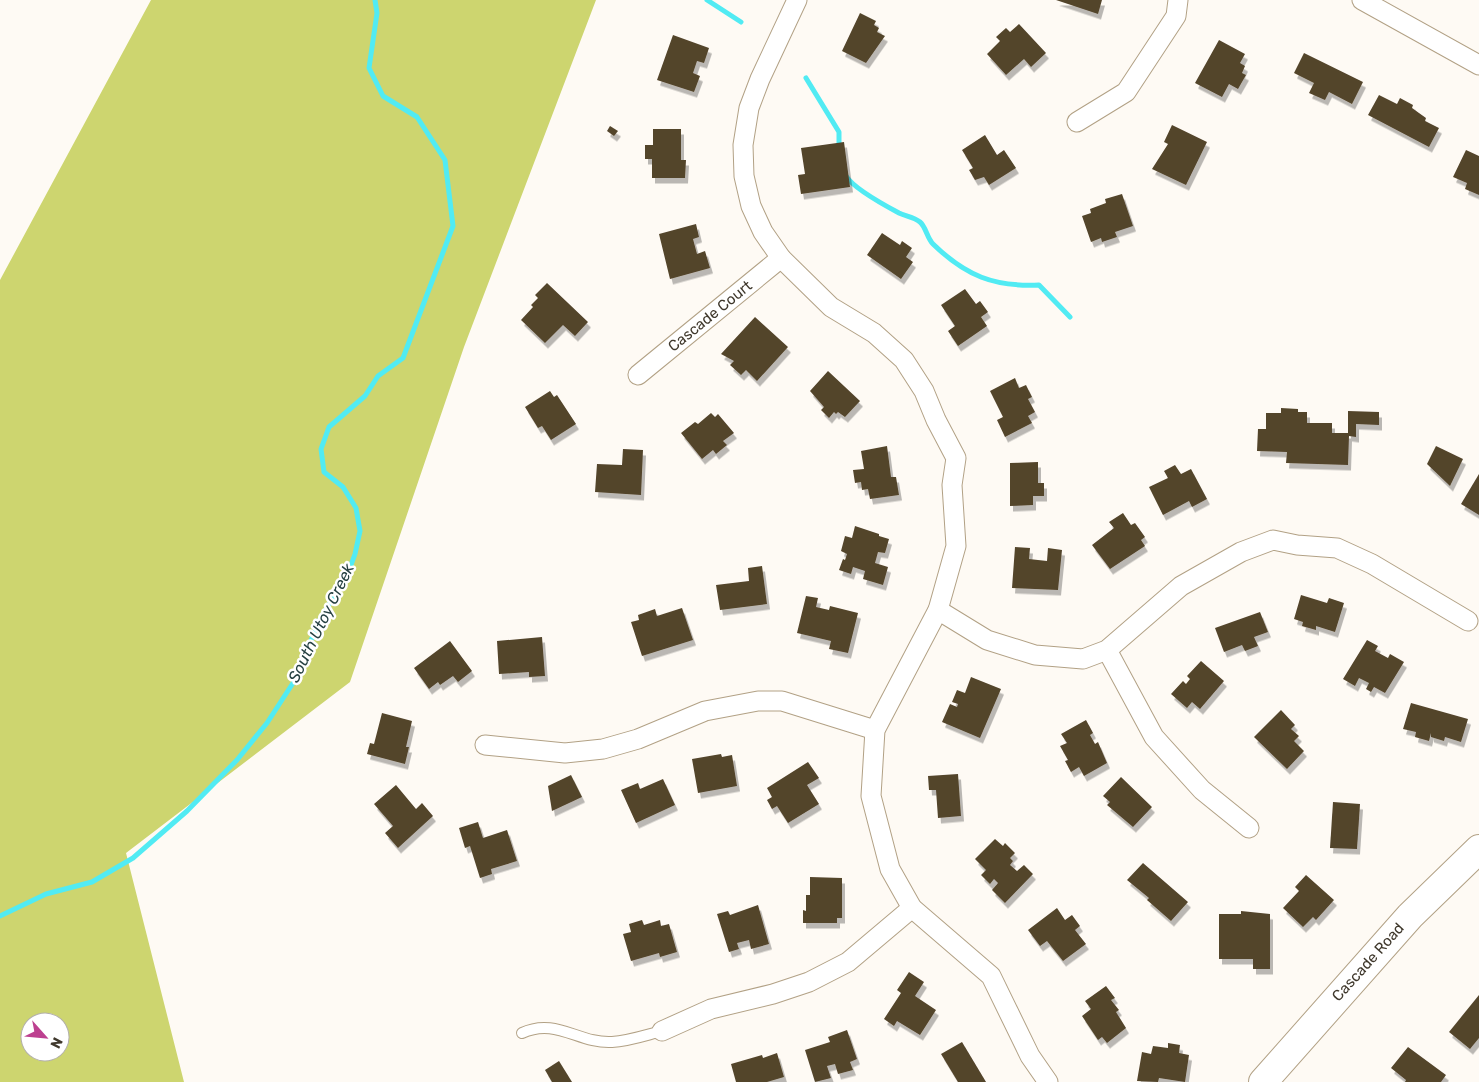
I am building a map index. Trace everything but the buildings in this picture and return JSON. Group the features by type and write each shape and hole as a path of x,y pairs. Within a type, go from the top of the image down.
{"main road":[{"name":"Cascade Road","path":"1263,1082 1410,916 1479,849"}],"street":[{"path":"797,0 770,57 749,108 743,145 744,176 751,206 763,232 781,258 832,308 874,333 904,360 924,391 936,420 956,458 952,485 956,546 938,610 875,730 871,796 890,869 912,908 991,976 1030,1056 1048,1082"},
{"path":"1077,122 1126,92 1176,16 1178,0"},
{"path":"1362,0 1479,65"},
{"name":"Cascade Court","path":"638,375 781,258"},
{"path":"938,610 987,640 1035,655 1083,659 1108,650 1181,586 1241,552 1273,540 1297,545 1337,548 1372,564 1468,621"},
{"path":"1108,650 1154,737 1202,790 1248,828"},
{"path":"485,745 565,754 603,749 638,739 704,711 758,701 782,701 875,730"},
{"path":"662,1031 711,1009 773,994 809,982 848,962 912,908"}],"lane":[{"path":"522,1033 536,1027 563,1030 590,1040 612,1042 662,1031"}],"green space":[{"path":"151,0 596,0 464,347 350,682 126,853 184,1082 0,1082 0,280"}],"waterway":[{"name":"South Utoy Creek","path":"0,916 46,894 92,882 133,858 187,811 237,760 267,723 293,683 321,617 347,576 355,554 360,531 356,508 343,487 324,472 321,449 329,427 365,396 378,376 403,358 453,226 445,160 417,117 383,96 369,68 377,13 375,0"},
{"path":"707,0 741,22"},
{"path":"806,78 839,132 839,148"},
{"path":"846,176 870,196 899,213 920,222 933,244 969,272 1008,284 1039,285 1070,317"}]}
